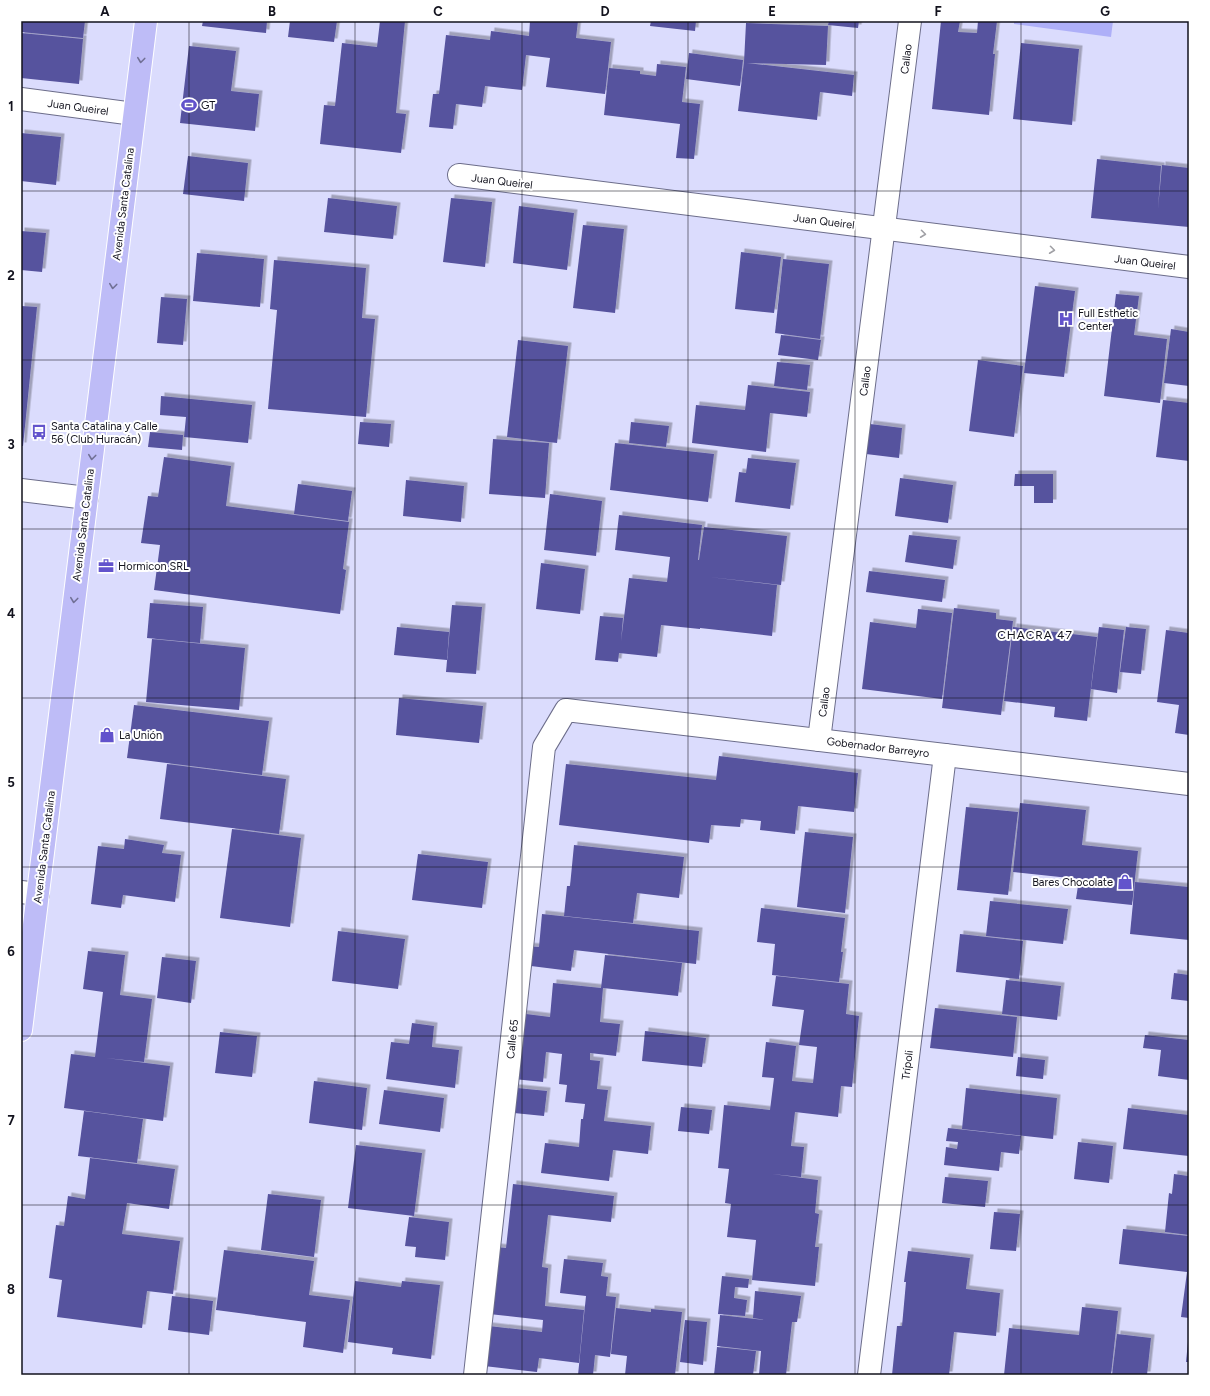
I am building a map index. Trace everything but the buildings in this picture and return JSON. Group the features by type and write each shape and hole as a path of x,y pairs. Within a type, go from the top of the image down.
{"main road":[{"name":"Avenida Santa Catalina","path":"21,1030 29,893 87,498 146,21"}],"street":[{"name":"Callao","path":"819,740 910,21"},
{"name":"Juan Queirel","path":"21,99 134,114"},
{"name":"Juan Queirel","path":"459,175 1189,267"},
{"path":"21,490 87,498"},
{"name":"Gobernador Barreyro","path":"566,710 1189,784"},
{"name":"Calle 65","path":"475,1375 544,747 566,710"},
{"name":"Trípoli","path":"869,1375 945,755"}],"shaded area":[{"path":"1014,21 1113,21 1111,37 1014,24"}],"place":[{"name":"GT","path":"189,105"},
{"name":"Full Esthetic Center","path":"1066,319"},
{"name":"Santa Catalina y Calle 56 (Club Huracán)","path":"39,432"},
{"name":"Hormicon SRL","path":"106,566"},
{"name":"La Unión","path":"107,735"},
{"name":"Bares Chocolate","path":"1125,882"}],"district":[{"name":"CHACRA 47","path":"1035,635"}]}
